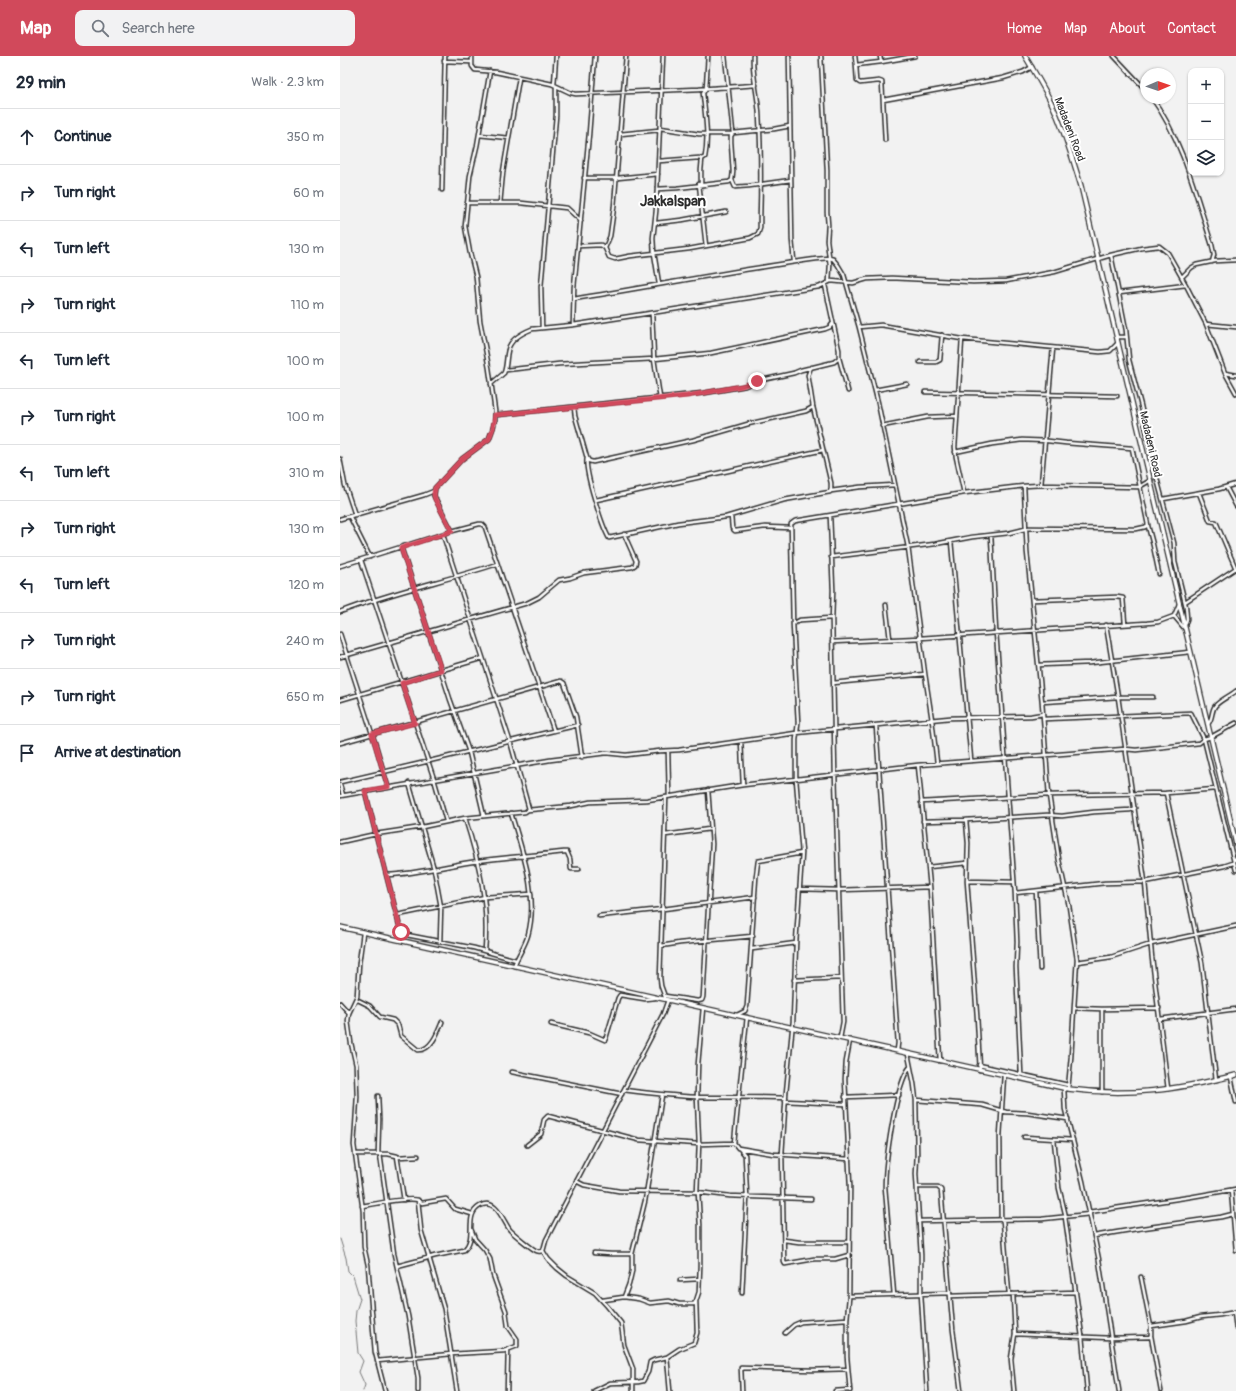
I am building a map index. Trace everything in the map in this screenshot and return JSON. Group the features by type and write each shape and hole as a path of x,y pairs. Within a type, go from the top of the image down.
{"street":[{"path":"442,190 444,56"},
{"path":"472,56 471,62 474,70 555,85 571,93 756,85"},
{"path":"542,328 542,287 556,116 556,56"},
{"path":"574,325 574,299 594,56"},
{"path":"605,248 611,231 617,178 626,56"},
{"path":"659,284 653,238 656,223 663,56"},
{"path":"706,246 700,184 702,159 705,157 706,153 703,93 706,88 708,56"},
{"path":"725,56 733,134 731,142 733,172 732,180 736,187 791,180"},
{"path":"578,246 599,245 605,248 609,257 614,259 706,246 750,238 758,234 760,228 761,184 759,131 753,56"},
{"path":"789,56 792,240 794,262"},
{"path":"491,384 502,376 506,370 508,349 510,344 526,332 542,328 652,314 825,285 829,281 830,265 827,240 827,170 821,56"},
{"path":"855,56 857,81 860,83 882,82 885,140"},
{"path":"880,56 881,62"},
{"path":"856,65 915,56"},
{"name":"Madadeni Road","path":"1025,56 1051,102 1068,143 1081,186 1190,652 1234,828 1236,844"},
{"path":"1114,56 1140,84"},
{"path":"444,61 471,62"},
{"path":"883,100 1004,78 1023,72 1032,67"},
{"path":"452,531 435,499 434,491 438,483 462,459 489,439 493,428 495,415 489,368 480,321 476,276 465,226 470,176 490,72"},
{"path":"500,203 503,172 520,78"},
{"path":"1156,104 1165,117 1187,167 1212,245 1214,257 1212,262"},
{"path":"620,134 660,129 706,134 733,134 790,126"},
{"path":"479,135 509,138"},
{"path":"659,161 702,159"},
{"path":"584,178 617,178 658,174"},
{"path":"657,189 728,182 732,180"},
{"path":"467,203 521,203 567,208 581,221"},
{"path":"656,223 726,212"},
{"path":"829,281 853,283 867,279 892,278 973,282 1006,281 1054,272 1111,255 1159,246 1168,253 1182,277 1206,324 1225,373 1236,393"},
{"path":"1111,255 1119,293 1126,336 1127,353 1174,543 1175,562 1187,615 1185,628"},
{"path":"574,299 794,262 828,258 833,259 838,265 847,283 859,327 908,547 937,763"},
{"path":"1182,277 1193,266 1212,262 1236,260"},
{"path":"825,285 840,350 839,358 848,391"},
{"path":"1119,293 1186,285"},
{"path":"652,314 654,359 660,398"},
{"path":"506,370 577,362 654,359 720,352 825,329 830,327 833,322"},
{"path":"1206,324 1236,327"},
{"path":"859,327 881,325 962,339 1108,352 1112,350 1118,342"},
{"path":"920,362 936,362 940,360 942,335"},
{"path":"1117,337 1126,336"},
{"path":"962,339 955,452 964,494"},
{"path":"1041,485 1053,348"},
{"path":"495,415 687,396 742,386 834,362 839,358"},
{"path":"811,367 808,375 813,407 819,429 831,491"},
{"path":"1225,373 1236,375"},
{"path":"874,390 906,384"},
{"path":"925,392 1117,396"},
{"path":"574,407 575,416 587,458 587,469 603,525 609,538 678,523 730,516 780,501 828,493 831,491 860,487 895,485"},
{"path":"587,458 589,461 593,462 689,441 813,407"},
{"path":"882,426 928,417 957,416"},
{"path":"955,452 1014,441 1044,441 1132,448 1159,574"},
{"path":"596,500 823,450"},
{"path":"340,458 345,485 355,515"},
{"path":"849,1255 835,1259 814,1259 786,1264 784,1262 782,1154 792,1028 802,853 796,779 796,733 798,723 793,624 792,523 794,521 899,504 1024,486 1141,486 1151,480"},
{"path":"1163,499 1199,493 1236,484"},
{"path":"1024,486 1026,529 1044,719 1049,795 1069,906 1077,962 1071,1057 1064,1104 1090,1213 1104,1288 1119,1391"},
{"path":"1226,487 1236,506"},
{"path":"340,519 434,491"},
{"path":"1185,602 1236,568 1216,522 1210,521 1199,493"},
{"path":"730,516 732,528 735,531 770,527 791,528"},
{"path":"830,516 833,590 832,642 835,774 843,1022 840,1038"},
{"path":"350,517 370,557"},
{"path":"340,566 452,531 483,524 554,731"},
{"path":"832,557 1014,533 1026,529 1136,528 1148,526"},
{"path":"443,534 518,766 528,803 528,810"},
{"path":"340,657 534,600 559,580 584,573 633,567 636,562 624,534"},
{"path":"991,535 996,632 1015,893 1017,942 1016,967 1021,1074"},
{"path":"951,541 971,760"},
{"path":"401,548 454,711 469,752 484,816"},
{"path":"361,560 434,779 446,821"},
{"path":"340,612 374,600 457,577 497,564"},
{"path":"1032,600 1123,598 1125,624"},
{"path":"832,642 920,638 1158,622 1174,616 1179,603"},
{"path":"886,605 890,639"},
{"path":"1174,616 1185,628"},
{"path":"793,624 800,620 832,618"},
{"path":"1106,625 1135,808 1145,882 1168,1090"},
{"path":"340,634 388,787"},
{"path":"1039,665 1090,663 1190,652"},
{"path":"340,700 483,658"},
{"path":"833,682 925,674"},
{"path":"340,743 562,682 574,710 578,725 582,757"},
{"path":"1208,724 1212,712 1216,706 1236,691"},
{"path":"1042,702 1118,697 1153,697"},
{"path":"1044,719 1190,713 1193,716 1204,739 1236,870"},
{"path":"578,725 340,783 342,796 550,760 606,754 626,755 668,751 835,729 932,720 1031,716 1043,714"},
{"path":"340,842 376,834 422,827 446,821 525,812 528,810 590,802 634,801 743,785 937,763 1125,749 1136,750 1197,744 1236,723"},
{"path":"876,726 898,1042 897,1051"},
{"path":"740,741 743,785"},
{"path":"632,1391 633,1369 624,1345 621,1324 603,1300 590,1289 558,1268 543,1251 544,1242 663,1014 666,998 660,982 664,835 668,796 668,751"},
{"path":"918,765 930,887 940,1061"},
{"path":"409,784 434,869 441,906 440,942"},
{"path":"921,802 1049,795 1166,793 1216,789"},
{"path":"340,928 657,997 698,1001 703,999 704,992 712,844 708,790"},
{"path":"365,791 398,915 401,932 407,935 440,942 486,950 516,960"},
{"path":"1166,793 1204,974 1217,1080"},
{"path":"923,821 1052,815 1062,816 1130,810 1135,808"},
{"path":"511,813 524,857 531,894 528,935 514,966"},
{"path":"465,818 478,861 485,897 486,950"},
{"path":"966,820 968,843 967,881 977,1016 979,1068"},
{"path":"664,835 710,829"},
{"path":"387,875 403,874 478,861 566,852 569,855 571,869 579,869"},
{"path":"738,1015 747,1008 756,877 759,860 802,853"},
{"path":"1235,864 1236,858"},
{"path":"928,868 967,863"},
{"path":"1015,893 1105,883 1145,882 1235,864"},
{"path":"967,881 1014,882"},
{"path":"799,889 839,890 930,887"},
{"path":"1036,891 1040,968"},
{"path":"398,915 485,897 531,894"},
{"path":"599,916 755,897"},
{"path":"1077,962 1111,957 1151,944 1236,926"},
{"path":"363,933 356,999 349,1012 348,1021 356,1065 357,1097 354,1133 355,1154 362,1206 364,1247 368,1265 377,1360 385,1391"},
{"path":"661,946 753,936"},
{"path":"752,948 796,943"},
{"path":"794,980 841,978"},
{"path":"551,1024 589,1033 604,1040 606,1038 620,995 645,1000 657,997"},
{"path":"666,998 703,1008 940,1061 1021,1074 1067,1087"},
{"path":"356,999 370,1006 380,1017 393,1020 398,1025 400,1036 419,1050 428,1045 437,1036 442,1022"},
{"path":"340,1004 349,1012"},
{"path":"594,1391 610,1383 638,1382 644,1380 650,1362 667,1357 679,1349 694,1343 697,1333 696,1301 699,1279 700,1225 697,1192 699,1144 697,1097 698,1064 703,1008"},
{"path":"1074,1008 1159,1008"},
{"path":"1102,1009 1102,1093"},
{"path":"1160,1019 1236,1009"},
{"path":"742,1293 747,1197 745,1155 734,1143 747,1017"},
{"path":"835,1391 850,1391 847,1319 849,1296 849,1159 845,1097 846,1062 850,1040"},
{"path":"908,1054 916,1100 916,1187 921,1255 921,1294 927,1391"},
{"path":"894,1295 886,1206 885,1174 894,1116 904,1078 910,1067"},
{"path":"979,1068 1004,1075 1102,1093 1168,1090 1236,1075"},
{"path":"512,1072 622,1094"},
{"path":"1004,1075 1002,1129 1000,1136 1002,1220 1009,1294"},
{"path":"1231,1077 1236,1102"},
{"path":"624,1090 697,1097 738,1096 846,1104"},
{"path":"624,1297 628,1289 632,1271 632,1254 643,1209 662,1094"},
{"path":"845,1097 899,1095"},
{"path":"378,1096 379,1154 394,1254 407,1309 418,1378 418,1391"},
{"path":"916,1100 982,1106 1002,1111 1068,1119"},
{"path":"527,1144 541,1134 544,1120 547,1116 629,1138 653,1142 699,1144 734,1143"},
{"path":"1024,1137 1073,1140"},
{"path":"1054,1140 1059,1188 1065,1217 1076,1292 1088,1391"},
{"path":"740,1148 782,1154 849,1159"},
{"path":"355,1154 396,1155 398,1158 418,1156"},
{"path":"398,1158 404,1200"},
{"path":"576,1181 582,1184 619,1191 697,1192 747,1197 811,1199"},
{"path":"916,1187 938,1187 941,1189 950,1295 961,1391"},
{"path":"919,1221 1002,1220 1065,1217 1236,1189"},
{"path":"1231,1190 1236,1250"},
{"path":"362,1206 404,1200 416,1199 422,1203 446,1199 455,1209 472,1214"},
{"path":"418,1200 420,1227 444,1309 457,1391"},
{"path":"397,1266 464,1250 470,1243 472,1214 481,1206 491,1206 504,1218 511,1231 536,1251 543,1251"},
{"path":"1094,1236 1233,1214"},
{"path":"377,1360 508,1350 517,1346 518,1341 508,1326 506,1311 493,1275 488,1255 475,1239 471,1229"},
{"path":"784,1240 806,1242 849,1242"},
{"path":"594,1252 632,1254"},
{"path":"1141,1277 1151,1327 1151,1335 1161,1391"},
{"path":"680,1280 699,1279"},
{"path":"849,1296 1076,1292"},
{"path":"1013,1294 1015,1341 1011,1359 1014,1391"},
{"path":"603,1300 624,1297 639,1299 650,1303 669,1301 689,1305 694,1304 696,1301"},
{"path":"1151,1327 1235,1312 1236,1328"},
{"path":"785,1333 794,1325 801,1322 847,1319"},
{"path":"1015,1334 1111,1338 1148,1337 1151,1335"},
{"path":"507,1391 508,1350"},
{"path":"667,1357 670,1391"},
{"path":"742,1391 741,1368 812,1370 848,1369"}],"waterway":[{"path":"340,1239 346,1258 348,1271 353,1276 360,1299 356,1311 355,1321 358,1353 363,1361 359,1372 365,1385 363,1391"}],"district":[{"name":"Jakkalspan","path":"673,201"}],"route":[{"path":"401,932 399,919 365,791 388,787 372,734 415,723 402,683 441,670 401,548 452,531 450,524 435,499 434,491 438,483 462,459 489,439 493,428 495,415 687,396 731,387 745,386 757,381"}]}
